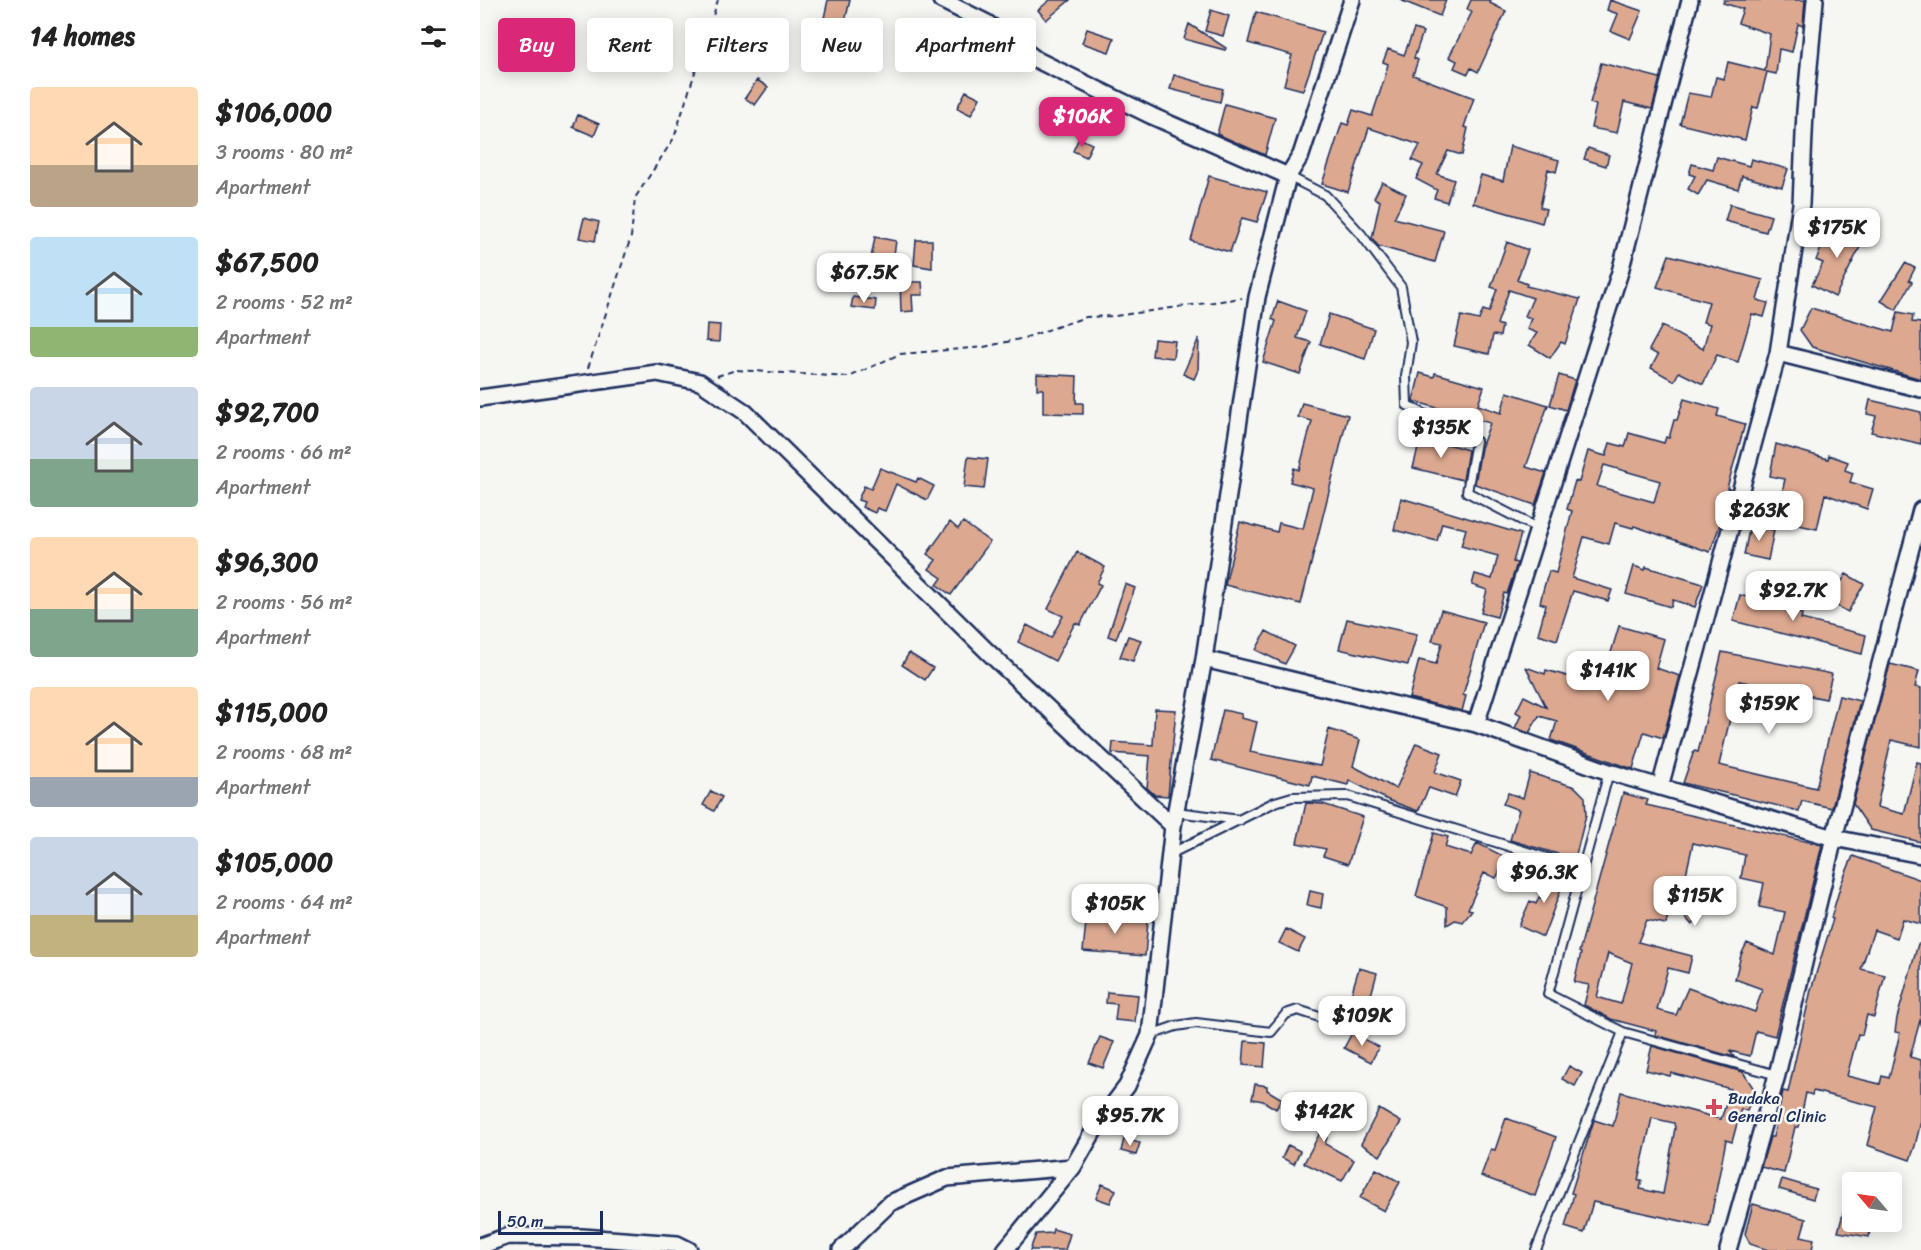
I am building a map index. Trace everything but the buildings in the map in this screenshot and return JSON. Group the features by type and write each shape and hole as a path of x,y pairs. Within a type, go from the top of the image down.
{"street":[{"path":"941,0 987,23 1037,60 1152,116 1288,176"},
{"path":"1005,1250 1073,1167 1096,1127 1126,1086 1150,1035 1175,819 1204,659 1257,297 1288,176 1301,155 1352,0"},
{"path":"1476,724 1620,272 1690,0"},
{"path":"1660,787 1778,353 1801,204 1805,111 1815,0"},
{"path":"1778,353 1921,389"},
{"path":"480,398 657,373 700,382 745,412 987,651 1175,819"},
{"path":"1728,1250 1777,1076 1834,838 1921,510"},
{"path":"1204,659 1476,724 1610,772 1660,787 1834,838 1921,855"},
{"path":"841,1250 890,1203 947,1178 1073,1167"},
{"path":"480,1246 508,1236 582,1237 677,1244 689,1250"}],"lane":[{"path":"1288,176 1325,195 1362,234 1401,287 1411,342 1407,376 1407,405 1476,441 1467,492 1539,529"},
{"path":"1610,772 1548,994 1623,1032 1777,1076"},
{"path":"1170,854 1275,802 1292,797 1348,796 1582,869"},
{"path":"1175,819 1242,820"},
{"path":"1150,1035 1176,1026 1196,1023 1271,1032 1286,1014 1298,1010 1344,1025"},
{"path":"1536,1250 1623,1032"}],"path":[{"path":"584,382 631,237 635,198 674,138 718,0"},
{"path":"700,382 736,370 849,377 900,354 984,347 1024,338 1086,317 1115,316 1257,297"}],"place":[{"name":"Budaka General Clinic","path":"1714,1107"}]}
